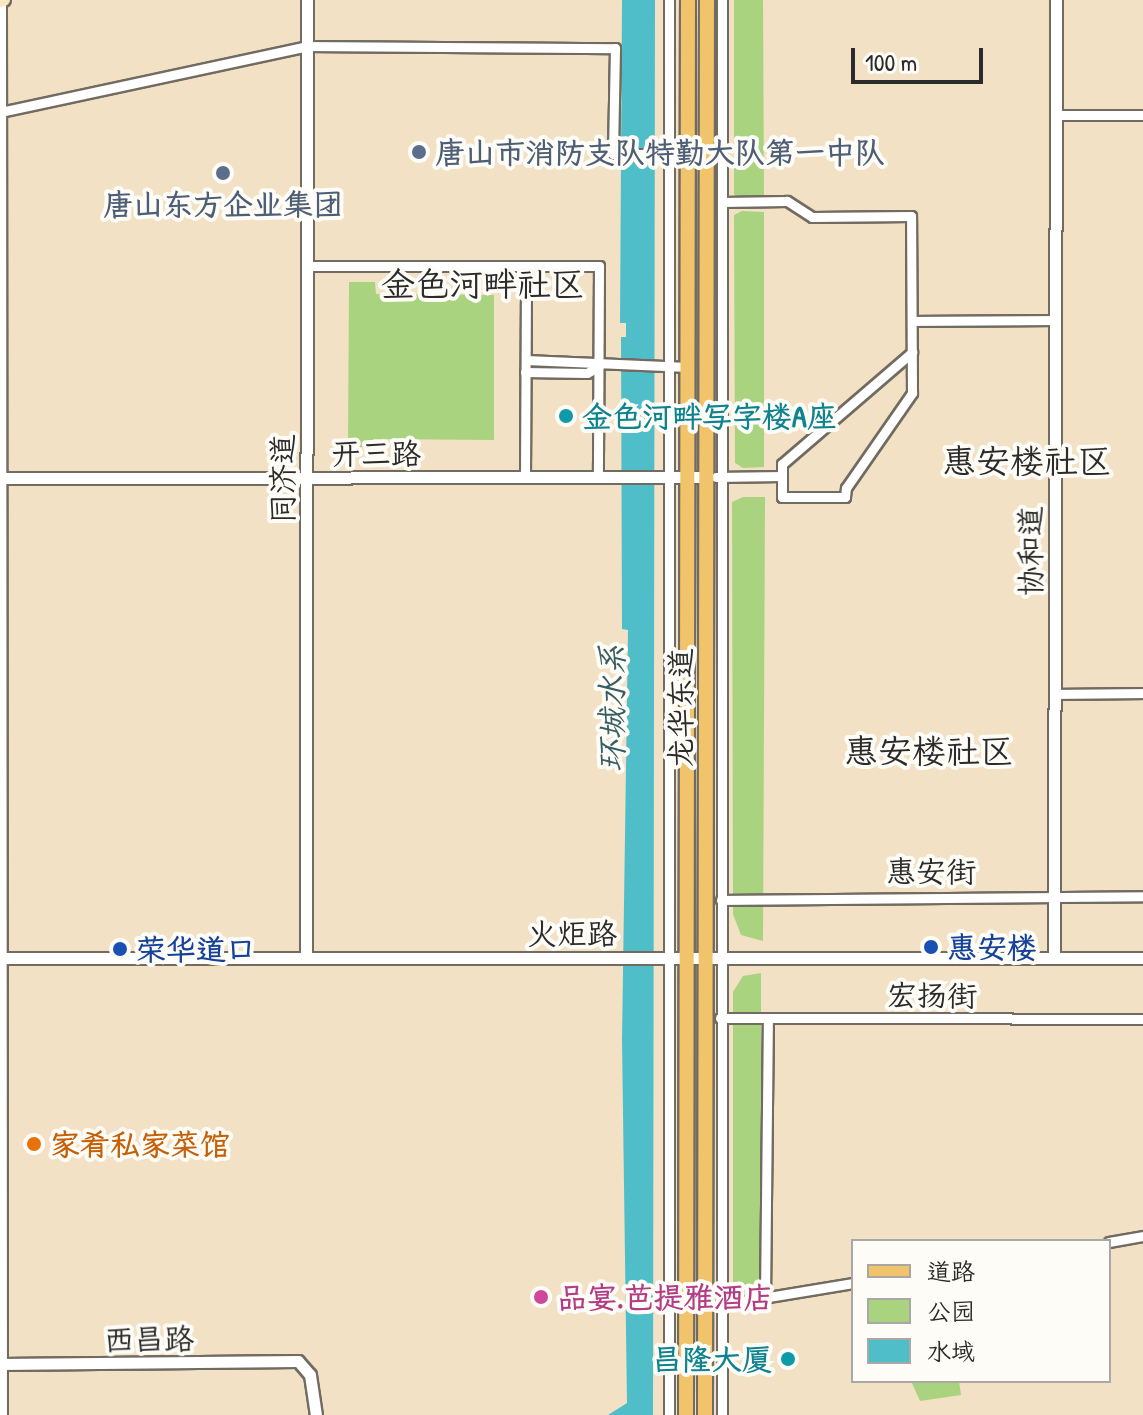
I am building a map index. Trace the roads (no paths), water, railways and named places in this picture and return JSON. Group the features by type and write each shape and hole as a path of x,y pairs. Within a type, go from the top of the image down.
{"main road":[{"name":"龙华东道","path":"686,1415 688,0"},
{"name":"龙华东道","path":"705,1415 714,958 705,477 707,0"}],"street":[{"path":"1,0 1,1415"},
{"name":"同济道","path":"306,958 307,0"},
{"path":"669,0 664,154 669,366 663,477 669,1415"},
{"path":"722,0 721,900 714,958 720,1018 722,1415"},
{"name":"协和道","path":"1054,958 1056,0"},
{"path":"0,112 307,46 615,48 613,154 689,154"},
{"path":"1056,115 1143,115"},
{"path":"722,202 787,201 812,217 911,216 912,321 912,352 912,393 846,488 845,497 782,497 782,464 912,352"},
{"path":"307,266 599,266 604,366 598,477"},
{"path":"525,477 526,267"},
{"path":"912,321 1055,320"},
{"path":"526,360 588,360 604,366 688,367"},
{"path":"525,372 587,373 604,366"},
{"path":"705,477 782,476"},
{"name":"开三路","path":"0,478 705,477"},
{"path":"1054,694 1143,693"},
{"name":"惠安街","path":"721,900 1143,896"},
{"name":"火炬路","path":"1,958 1143,958"},
{"name":"宏扬街","path":"720,1018 1143,1019"},
{"path":"765,1298 768,1019"},
{"path":"1111,1242 1143,1236"},
{"path":"720,1305 851,1283"},
{"name":"西昌路","path":"2,1364 298,1361 310,1375 316,1415"}],"water":[{"path":"622,0 655,0 653,1415 608,1415 627,1403 622,1040 628,630 622,629 621,337 626,337 626,323 620,323"}],"place":[{"name":"唐山市消防支队特勤大队第一中队","path":"419,152"},
{"name":"唐山东方企业集团","path":"223,173"},
{"name":"金色河畔写字楼A座","path":"566,416"},
{"name":"惠安楼","path":"931,947"},
{"name":"荣华道口","path":"120,949"},
{"name":"家肴私家菜馆","path":"34,1144"},
{"name":"品宴.芭提雅酒店","path":"541,1297"},
{"name":"昌隆大厦","path":"788,1359"}],"district":[{"name":"金色河畔社区","path":"483,285"},
{"name":"惠安楼社区","path":"1027,462"},
{"name":"惠安楼社区","path":"929,752"}],"water label":[{"name":"环城水系","path":"612,708"}]}
